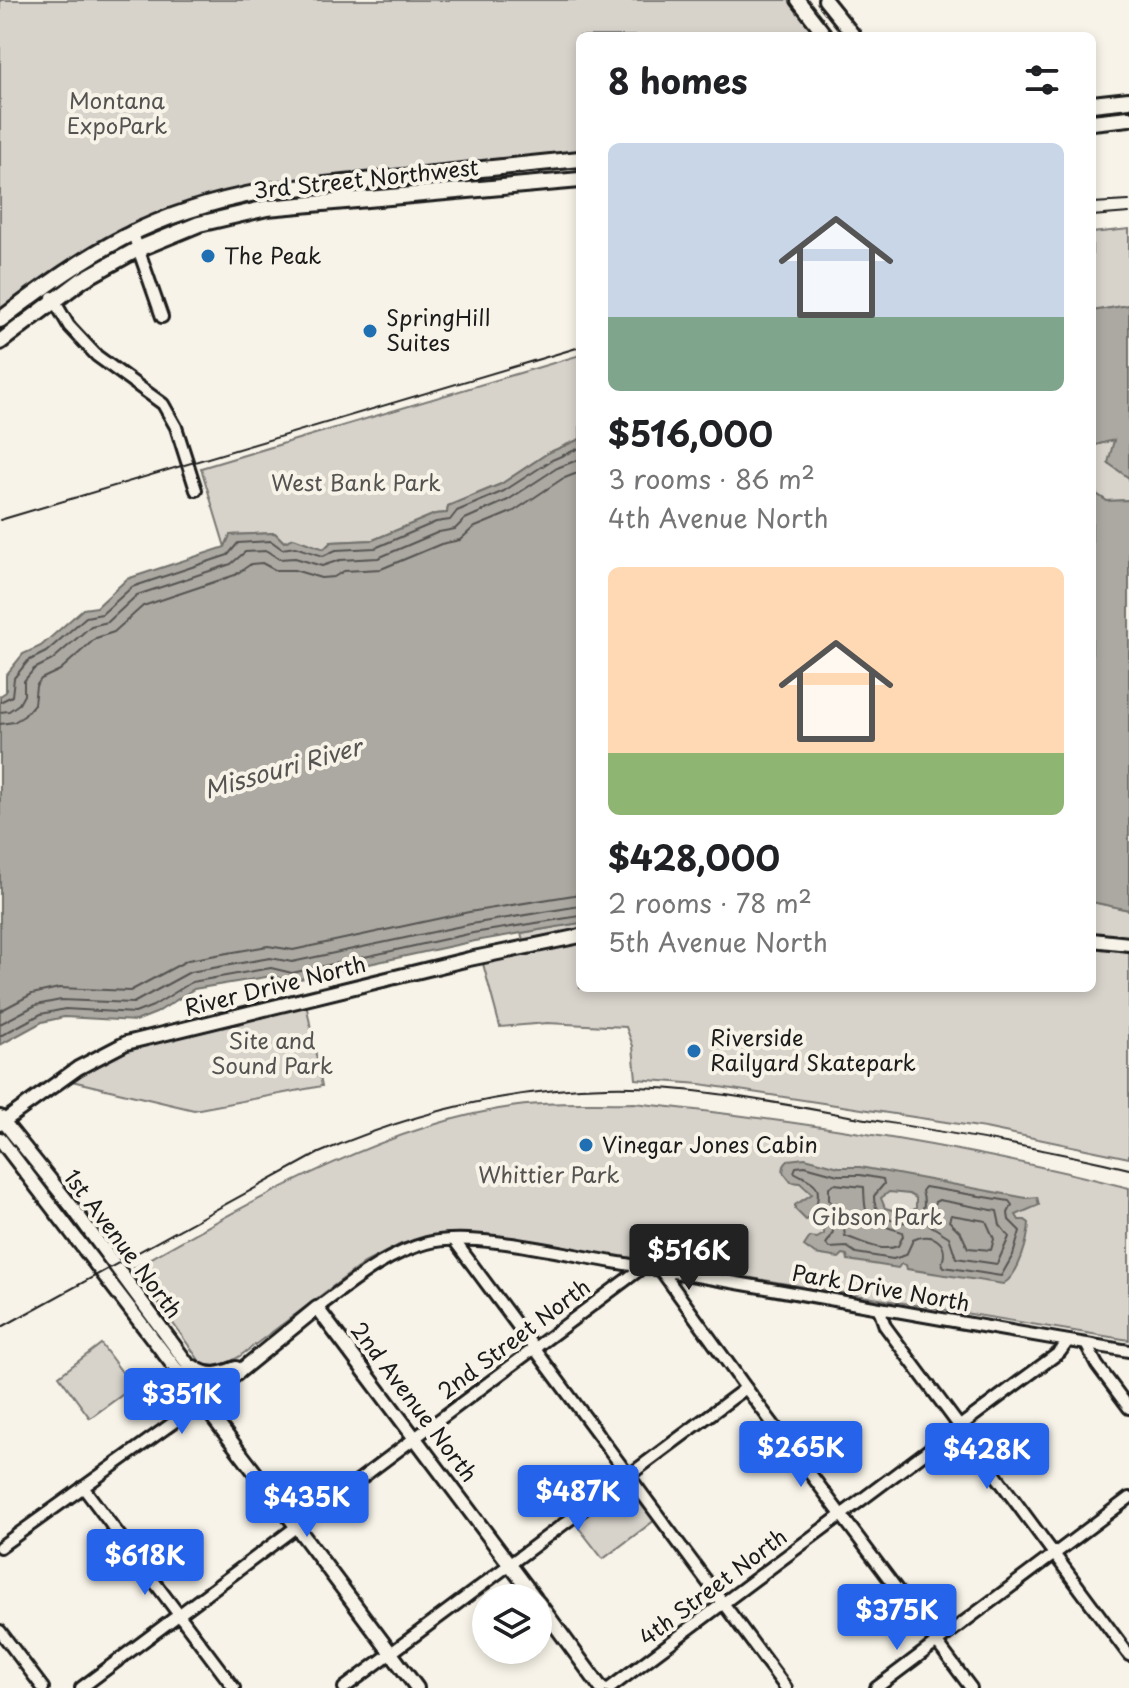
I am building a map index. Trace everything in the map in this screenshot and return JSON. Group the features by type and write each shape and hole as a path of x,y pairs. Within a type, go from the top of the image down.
{"highway":[{"path":"1096,104 1129,100"},
{"path":"1096,122 1129,118"},
{"name":"3rd Street Northwest","path":"0,320 77,262 132,231 180,211 266,191 576,159"},
{"name":"3rd Street Northwest","path":"0,342 82,280 138,249 199,224 267,208 576,180"}],"main road":[{"path":"798,0 823,32"},
{"path":"825,0 851,32"},
{"name":"River Drive North","path":"1,1121 78,1068 126,1043 469,959 576,937"},
{"path":"1096,940 1129,944"},
{"name":"1st Avenue North","path":"1,1121 72,1207 198,1378 202,1402"},
{"name":"1st Avenue North","path":"0,1139 417,1688"},
{"name":"Park Drive North","path":"202,1402 317,1308"},
{"name":"2nd Avenue North","path":"317,1308 525,1584"},
{"path":"185,1360 211,1375 249,1363"},
{"name":"2nd Avenue North","path":"552,1622 601,1688"}],"street":[{"path":"132,231 162,317"},
{"path":"46,285 69,326 108,366 163,404 176,427 196,490"},
{"path":"454,1240 786,1688"},
{"name":"Park Drive North","path":"317,1308 377,1265 428,1243 454,1240 486,1242 660,1269 1129,1351"},
{"name":"2nd Street North","path":"81,1688 643,1267"},
{"path":"660,1269 971,1688"},
{"path":"879,1309 885,1326 1129,1655"},
{"name":"4th Street North","path":"610,1688 1060,1352 1068,1341"},
{"path":"1086,1344 1097,1365 1129,1408"},
{"path":"344,1688 746,1388"},
{"name":"Park Drive North","path":"0,1547 202,1402"},
{"path":"83,1487 234,1688"},
{"path":"876,1688 1129,1498"},
{"path":"0,1631 43,1688"}],"green space":[{"name":"Montana ExpoPark","path":"0,0 798,0 823,32 576,32 576,159 266,191 132,231 0,320"},
{"path":"1129,229 1129,305 1096,310 1096,233"},
{"name":"West Bank Park","path":"576,356 576,441 548,453 501,484 448,506 447,513 435,514 373,540 331,542 324,549 294,539 284,542 275,533 231,535 225,547 201,468"},
{"path":"1115,439 1129,478 1129,500 1107,501 1096,494 1096,445"},
{"path":"1096,903 1129,910 1129,1158 985,1128 700,1084 636,1079 633,1046 626,1027 547,1023 500,1027 482,960 526,951 521,933 576,924 576,992 1096,992"},
{"name":"Site and Sound Park","path":"306,1003 322,1086 194,1110 72,1081 127,1049"},
{"path":"634,1103 883,1136 1129,1188 1129,1340 630,1258 447,1233 401,1244 364,1263 240,1356 212,1366 201,1363 134,1268 320,1169 419,1129 518,1106"},
{"path":"101,1344 133,1387 90,1418 59,1376"},
{"path":"627,1483 655,1520 603,1559 575,1523"}],"water":[{"path":"1129,305 1129,478 1108,463 1114,440 1096,445 1096,310"},
{"name":"Missouri River","path":"576,441 576,924 475,941 291,981 272,976 194,989 156,1013 136,1021 64,1017 42,1022 0,1045 0,696 6,692 6,675 23,654 41,646 83,609 97,607 127,579 225,547 230,535 275,533 284,542 294,538 324,549 331,542 373,540 435,514 447,513 448,506 501,484 548,453"},
{"path":"1096,494 1107,501 1129,500 1129,910 1096,903"},
{"path":"805,1158 839,1167 860,1167 1026,1198 1037,1197 1039,1205 1016,1215 1019,1220 1029,1223 1027,1239 1014,1273 1003,1284 907,1269 906,1265 901,1264 898,1268 848,1260 847,1255 839,1258 815,1254 804,1246 810,1237 817,1238 824,1234 825,1223 817,1215 806,1220 795,1209 795,1205 812,1194 800,1183 791,1182 783,1172 788,1160","holes":["889,1192 916,1198 916,1208 908,1214 885,1208 881,1198"]}],"railway":[{"path":"1096,203 1129,201"},
{"path":"1096,216 1129,213"},
{"path":"0,520 576,348"},
{"path":"0,1328 319,1153 424,1115 496,1098 607,1087 705,1092 998,1142 1129,1169"}],"place":[{"name":"The Peak","path":"208,256"},
{"name":"SpringHill Suites","path":"370,331"},
{"name":"Riverside Railyard Skatepark","path":"694,1051"},
{"name":"Vinegar Jones Cabin","path":"586,1145"}],"park label":[{"name":"Whittier Park","path":"549,1175"},
{"name":"Gibson Park","path":"877,1217"}]}
